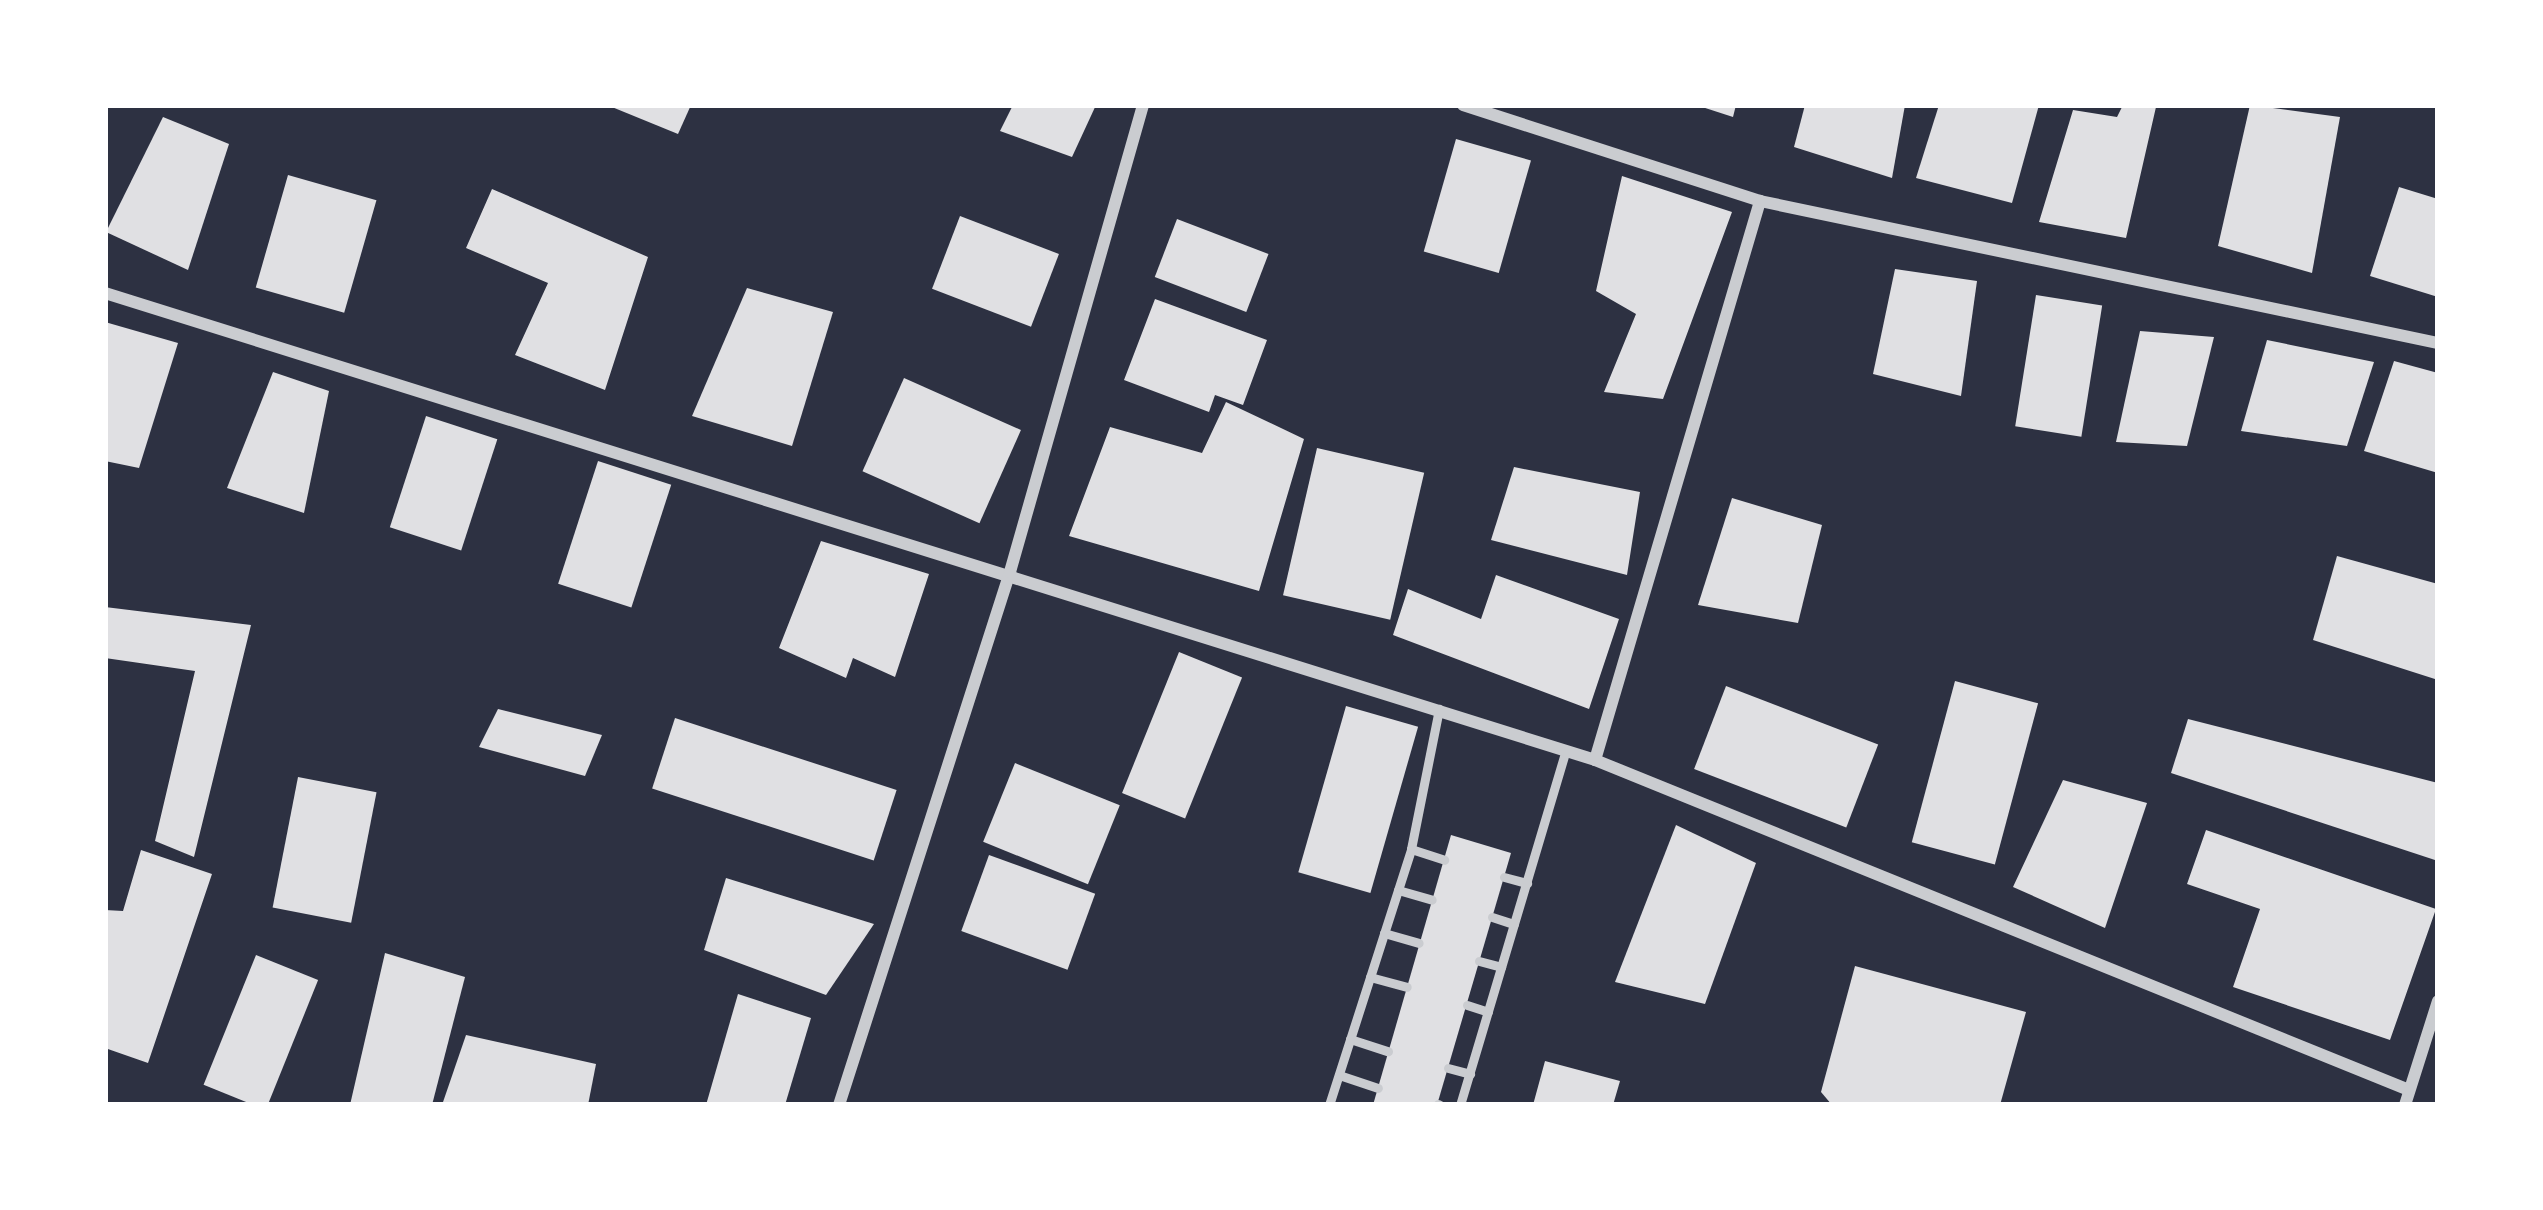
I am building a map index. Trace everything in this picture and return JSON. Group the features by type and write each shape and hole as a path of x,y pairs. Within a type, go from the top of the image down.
{"street":[{"path":"839,1105 1010,572 1143,105"},
{"path":"1463,105 1760,201 2438,343"},
{"path":"1595,760 1760,201"},
{"path":"105,293 1010,572 1595,760 2410,1090"},
{"path":"2405,1105 2438,1001"}],"lane":[{"path":"1329,1105 1411,849 1439,709"},
{"path":"1460,1105 1565,750"},
{"path":"1411,849 1444,860"},
{"path":"1504,877 1527,883"},
{"path":"1398,890 1432,900"},
{"path":"1492,917 1514,924"},
{"path":"1384,933 1419,944"},
{"path":"1479,961 1501,967"},
{"path":"1370,977 1407,987"},
{"path":"1467,1005 1488,1012"},
{"path":"1350,1039 1388,1051"},
{"path":"1448,1068 1470,1074"},
{"path":"1339,1075 1378,1088"}],"building":[{"path":"607,105 691,105 678,134"},
{"path":"1013,105 1096,105 1072,157 1000,131"},
{"path":"1696,105 1736,105 1733,117"},
{"path":"1805,105 1905,105 1892,178 1794,147"},
{"path":"1939,105 2039,105 2012,203 1916,178"},
{"path":"2123,105 2156,107 2126,238 2039,222 2073,110 2117,117"},
{"path":"2250,105 2340,117 2312,273 2218,246"},
{"path":"163,117 229,144 188,270 106,232"},
{"path":"1456,139 1531,160 1499,273 1424,251"},
{"path":"288,175 376,200 344,313 256,287"},
{"path":"1622,176 1732,212 1663,399 1604,392 1636,314 1596,291"},
{"path":"2399,187 2438,199 2438,297 2370,276"},
{"path":"492,189 648,257 605,390 515,355 548,283 466,248"},
{"path":"960,216 1059,254 1031,327 932,289"},
{"path":"1177,219 1268,254 1246,312 1155,277"},
{"path":"1895,269 1977,281 1961,396 1873,374"},
{"path":"747,288 833,312 792,446 692,416"},
{"path":"2036,295 2102,305 2081,437 2015,426"},
{"path":"1155,299 1267,340 1243,405 1215,395 1209,412 1124,380"},
{"path":"105,322 178,343 139,468 105,461"},
{"path":"2140,331 2214,337 2187,446 2116,442"},
{"path":"2267,340 2374,362 2347,446 2241,431"},
{"path":"2394,361 2438,373 2438,473 2364,451"},
{"path":"273,372 329,391 304,513 227,488"},
{"path":"904,378 1021,430 979,523 863,471"},
{"path":"1226,402 1304,439 1259,591 1069,536 1110,427 1202,453"},
{"path":"426,416 497,439 461,550 390,527"},
{"path":"1317,448 1424,473 1390,620 1283,595"},
{"path":"598,461 671,485 631,607 558,584"},
{"path":"1514,467 1640,492 1627,575 1491,540"},
{"path":"1732,498 1822,525 1798,623 1698,605"},
{"path":"821,541 929,574 895,677 853,658 846,678 779,648"},
{"path":"2337,556 2438,584 2438,680 2313,640"},
{"path":"1496,575 1619,619 1589,709 1393,635 1408,589 1481,619"},
{"path":"105,607 251,625 194,857 155,841 195,671 105,658"},
{"path":"1179,652 1242,677 1185,818 1122,793"},
{"path":"1955,681 2038,703 1995,865 1912,842"},
{"path":"1726,686 1878,744 1846,828 1694,769"},
{"path":"1346,706 1418,727 1370,893 1298,872"},
{"path":"498,709 602,735 585,776 479,747"},
{"path":"675,718 897,790 874,860 652,788"},
{"path":"2188,719 2438,783 2438,861 2171,773"},
{"path":"1015,763 1120,805 1088,884 983,842"},
{"path":"298,777 377,792 351,923 273,908"},
{"path":"2063,780 2147,803 2105,928 2013,887"},
{"path":"1676,825 1756,863 1705,1004 1615,982"},
{"path":"2206,830 2436,909 2390,1040 2233,987 2260,909 2187,884"},
{"path":"1451,835 1511,853 1437,1105 1373,1105"},
{"path":"141,850 212,874 148,1063 105,1048 105,910 123,911"},
{"path":"989,855 1095,894 1067,970 961,931"},
{"path":"726,878 874,924 826,995 704,950"},
{"path":"385,953 465,977 432,1105 350,1105"},
{"path":"256,955 318,980 268,1105 254,1105 204,1085"},
{"path":"1855,966 2026,1012 2000,1105 1832,1105 1821,1092"},
{"path":"738,994 811,1018 785,1105 706,1105"},
{"path":"466,1035 596,1064 588,1105 442,1105"},
{"path":"1545,1061 1620,1081 1613,1105 1533,1105"}]}
